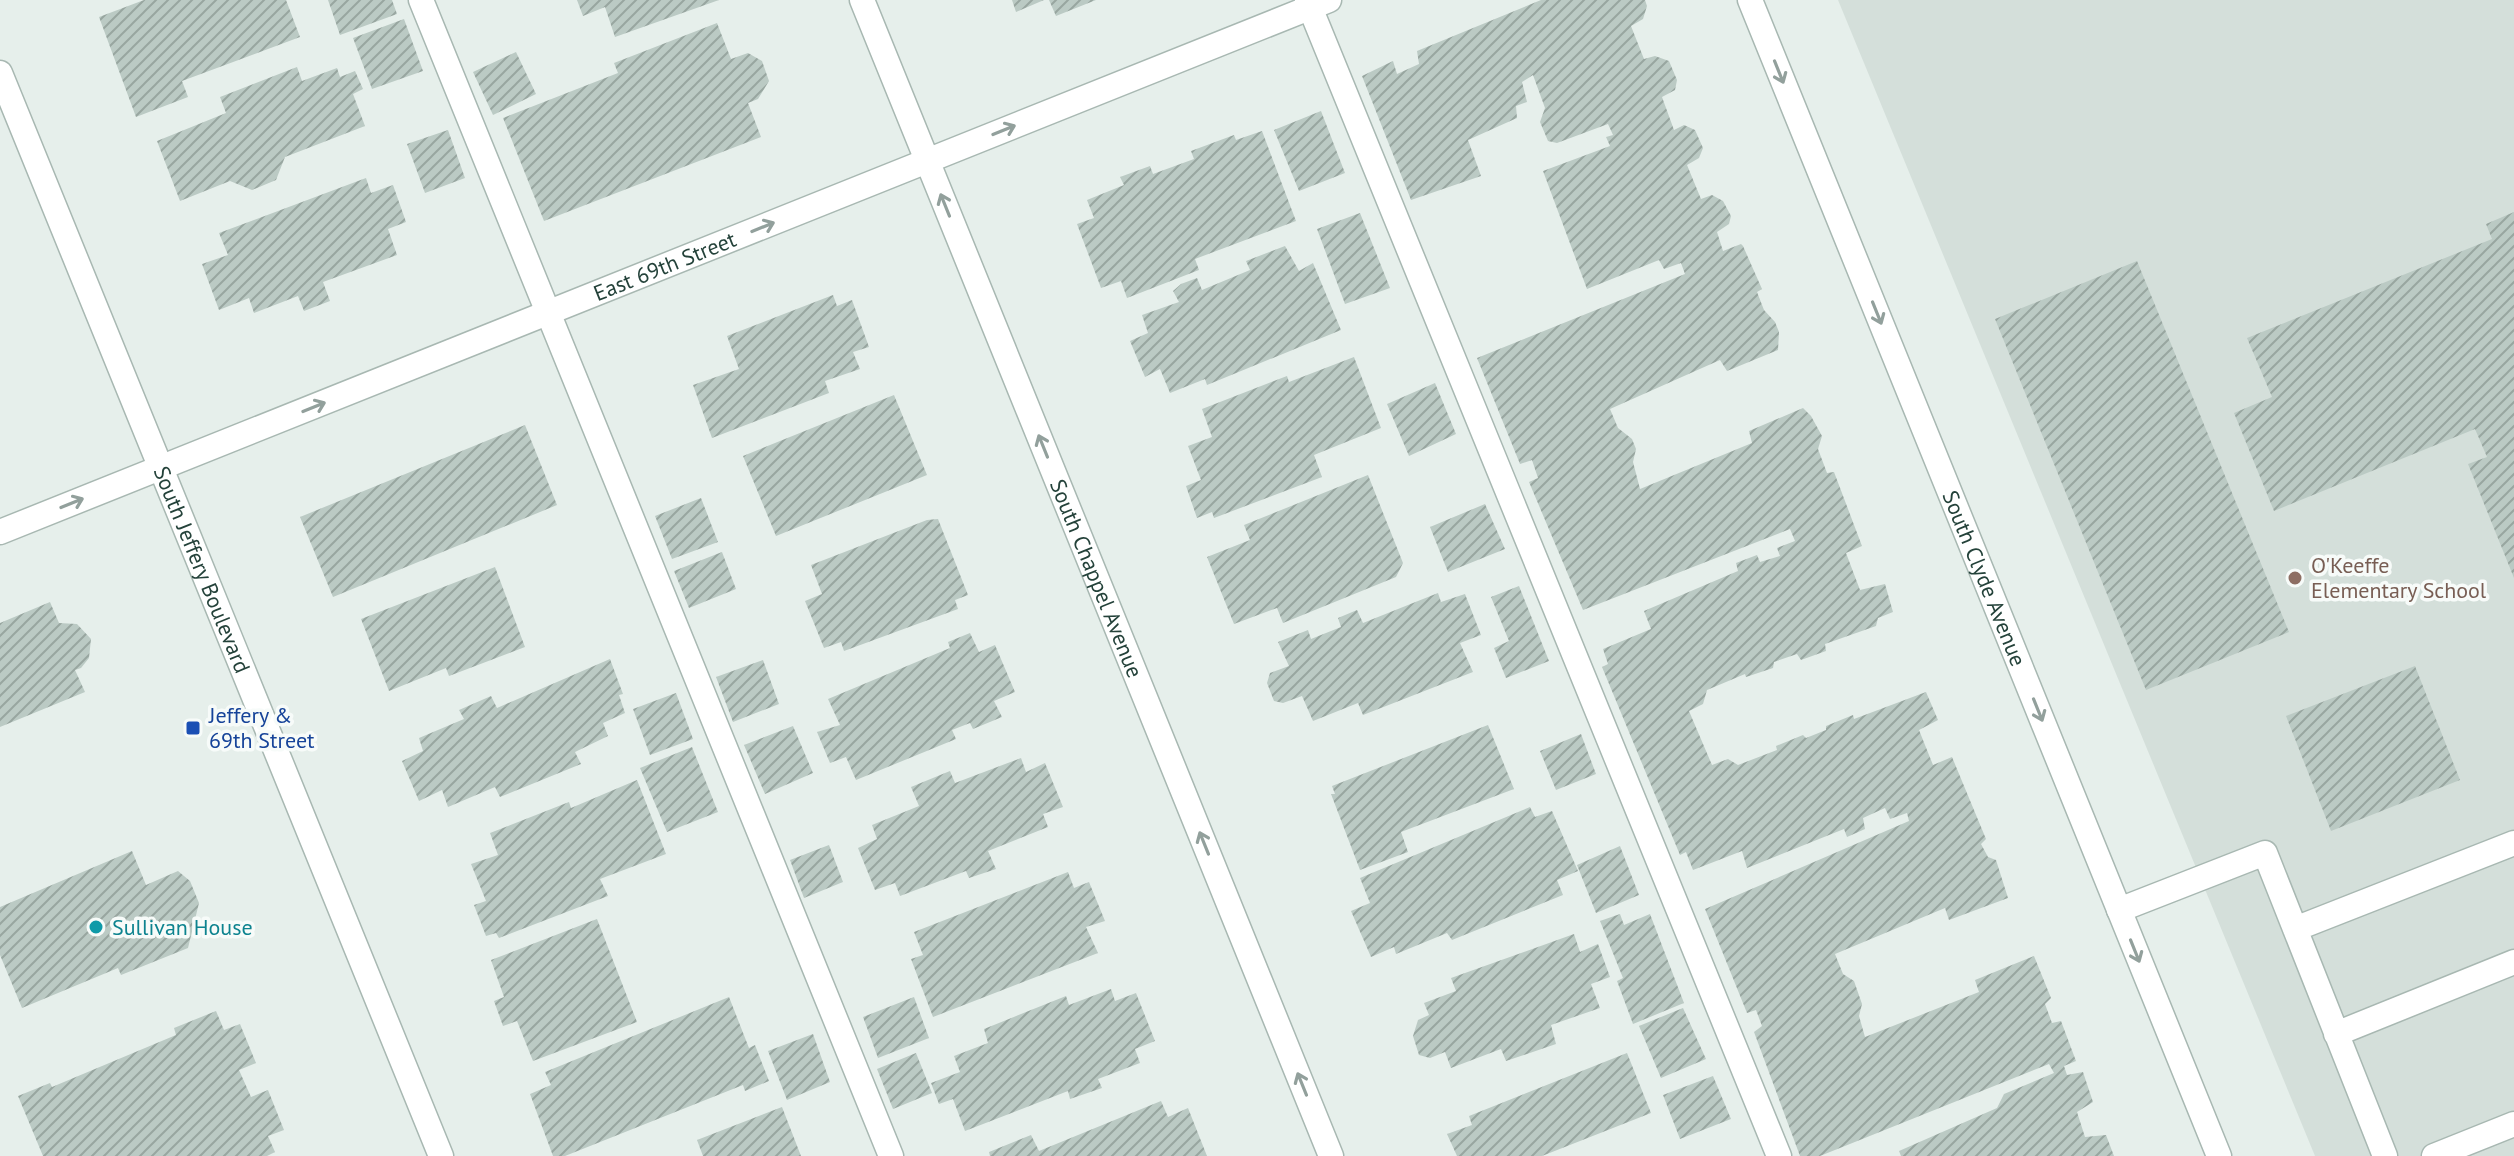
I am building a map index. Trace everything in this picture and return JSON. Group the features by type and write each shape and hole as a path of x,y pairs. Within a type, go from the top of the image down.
{"street":[{"path":"421,0 891,1156"},
{"name":"South Chappel Avenue","path":"862,0 1331,1156"},
{"name":"South Clyde Avenue","path":"1750,0 2219,1156"},
{"path":"1316,3 1779,1156"},
{"name":"East 69th Street","path":"0,532 1316,3"},
{"name":"South Jeffery Boulevard","path":"0,73 441,1156"},
{"path":"2295,929 2514,843"},
{"path":"2119,910 2265,853 2385,1156"},
{"path":"2336,1034 2514,962"},
{"path":"2434,1156 2514,1124"}],"shaded area":[{"name":"O'Keeffe Elementary School","path":"1838,0 2514,0 2514,1156 2315,1156"}],"building":[{"path":"144,0 286,0 300,37 182,81 188,97 136,117 99,17"},
{"path":"328,0 392,0 397,14 340,35"},
{"path":"577,0 719,0 615,37 605,7 583,16"},
{"path":"1012,0 1044,0 1016,12"},
{"path":"1049,0 1096,0 1056,16"},
{"path":"1541,0 1645,0 1647,6 1643,19 1631,26 1644,59 1655,56 1669,61 1677,80 1675,90 1662,97 1674,130 1684,125 1695,130 1703,148 1699,158 1687,165 1701,199 1712,195 1723,201 1731,216 1729,224 1717,232 1723,251 1741,244 1743,246 1762,289 1757,292 1764,310 1779,332 1778,350 1727,371 1720,360 1610,409 1618,428 1632,439 1636,449 1633,462 1640,489 1752,443 1749,431 1803,408 1822,436 1818,449 1827,473 1834,472 1862,546 1846,553 1860,590 1885,584 1893,612 1878,618 1876,626 1825,644 1826,651 1801,660 1797,654 1774,662 1773,668 1746,677 1745,674 1707,690 1703,704 1689,711 1712,765 1728,759 1738,765 1777,750 1776,746 1803,735 1806,738 1826,730 1826,726 1853,715 1854,719 1926,692 1938,720 1919,730 1933,765 1952,757 1986,839 1981,844 1988,857 1996,860 2008,898 1949,920 1945,908 1835,954 1843,974 1854,981 1862,1004 1859,1016 1865,1037 1979,992 1975,980 2034,956 2051,998 2045,1004 2052,1023 2061,1021 2076,1061 2064,1066 2067,1075 2083,1072 2093,1102 2077,1112 2085,1137 2106,1135 2114,1156 1901,1156 1899,1151 1997,1108 2004,1094 2054,1073 2049,1064 1820,1156 1800,1156 1754,1032 1762,1026 1756,1010 1747,1013 1705,909 1909,821 1907,813 1890,819 1885,808 1863,818 1865,829 1847,837 1844,829 1747,868 1742,851 1693,870 1686,852 1680,855 1602,667 1608,664 1603,649 1651,629 1644,611 1738,571 1736,563 1757,555 1760,562 1780,556 1777,548 1795,541 1790,529 1583,610 1529,482 1538,478 1532,460 1520,464 1477,358 1685,274 1681,263 1664,269 1659,260 1587,289 1543,171 1610,146 1606,137 1613,135 1608,124 1557,143 1548,141 1540,122 1545,108 1533,75 1522,82 1527,102 1516,106 1517,118 1468,140 1481,176 1411,200 1362,76 1393,61 1397,74 1419,64 1417,51"},
{"path":"404,19 423,71 372,89 353,38"},
{"path":"717,23 731,59 748,53 762,61 769,81 758,99 748,103 761,137 544,221 503,118 618,73 614,63"},
{"path":"516,52 536,94 493,115 473,72"},
{"path":"297,67 302,81 337,68 340,77 355,71 363,89 353,94 365,126 285,157 276,180 252,190 230,181 180,201 157,141 226,113 220,97"},
{"path":"1321,111 1345,173 1299,191 1274,130"},
{"path":"448,130 465,178 425,193 407,144"},
{"path":"1262,131 1296,221 1195,259 1199,270 1127,298 1121,281 1101,288 1077,224 1094,218 1087,200 1124,185 1120,177 1150,166 1153,174 1194,159 1191,151 1234,135 1236,140"},
{"path":"366,178 371,193 393,185 406,222 388,229 397,255 323,282 330,301 304,311 298,296 254,313 249,298 219,310 202,264 228,255 219,233"},
{"path":"2514,212 2514,578 2468,464 2487,457 2475,429 2274,511 2234,413 2272,397 2247,338 2492,239 2486,224"},
{"path":"1360,213 1390,288 1345,304 1317,229"},
{"path":"1285,246 1299,271 1313,263 1341,330 1207,385 1205,379 1170,393 1160,369 1145,377 1130,341 1148,333 1142,315 1179,302 1173,291 1181,284 1197,278 1202,290 1250,270 1246,261"},
{"path":"2137,261 2289,632 2146,690 1995,319"},
{"path":"833,295 837,306 852,300 869,347 853,352 860,369 825,381 829,393 712,438 693,385 739,369 727,336"},
{"path":"1354,357 1381,428 1314,455 1322,477 1214,518 1212,512 1197,518 1186,486 1201,480 1188,446 1212,437 1202,409 1287,376 1289,382"},
{"path":"1435,383 1456,434 1409,456 1387,404"},
{"path":"894,395 927,475 776,536 743,456"},
{"path":"525,425 557,505 333,597 300,517"},
{"path":"1368,475 1403,563 1396,577 1283,623 1277,608 1234,624 1207,557 1250,540 1244,525"},
{"path":"701,498 718,542 672,559 655,516"},
{"path":"1485,504 1505,549 1448,572 1430,527"},
{"path":"938,519 968,595 955,600 958,609 844,651 841,642 824,648 805,601 822,594 811,565 927,520"},
{"path":"722,552 736,589 689,608 674,571"},
{"path":"495,567 525,647 449,676 446,668 389,691 361,619"},
{"path":"1519,586 1549,661 1506,678 1494,648 1509,641 1491,597"},
{"path":"1438,593 1441,602 1465,594 1481,635 1460,643 1473,672 1363,715 1358,703 1313,721 1302,696 1283,703 1274,701 1267,683 1270,673 1289,666 1278,642 1308,630 1311,639 1341,627 1338,618 1357,610 1363,623"},
{"path":"50,602 59,623 77,624 91,639 89,658 75,670 85,692 0,727 0,623"},
{"path":"970,633 979,652 995,645 1015,692 994,701 1002,717 973,729 970,723 952,730 956,739 856,780 846,757 830,763 817,732 840,725 828,699 950,648 948,642"},
{"path":"610,659 623,694 619,695 625,713 603,723 608,736 575,752 581,764 500,797 495,787 448,807 442,790 419,801 402,761 423,751 419,738 464,719 459,710 491,696 497,708"},
{"path":"763,660 779,704 733,722 716,677"},
{"path":"2415,666 2460,780 2331,831 2286,716"},
{"path":"676,693 693,739 650,755 633,709"},
{"path":"1488,725 1514,789 1401,832 1408,852 1360,870 1331,794 1335,794 1332,786"},
{"path":"793,726 813,773 765,794 744,745"},
{"path":"1581,734 1596,774 1556,790 1540,751"},
{"path":"692,747 718,812 667,832 640,768"},
{"path":"1021,758 1026,772 1045,763 1063,807 1043,814 1048,827 988,851 996,869 969,878 966,871 900,896 895,883 875,890 858,848 877,839 872,825 919,806 911,787 950,771 955,783"},
{"path":"637,780 666,854 600,879 608,896 499,938 496,933 486,936 474,905 486,901 471,864 498,855 490,833 569,802 571,808"},
{"path":"1530,807 1535,817 1552,811 1578,871 1557,880 1563,895 1452,940 1447,933 1396,954 1394,947 1371,957 1351,911 1370,903 1360,878"},
{"path":"829,845 843,882 804,898 790,860"},
{"path":"1620,846 1639,895 1596,913 1577,865"},
{"name":"Sullivan House","path":"132,851 146,885 178,871 190,881 199,903 188,948 121,975 118,968 22,1008 0,955 0,907"},
{"path":"1068,872 1074,888 1089,882 1105,921 1086,927 1098,953 933,1017 911,959 923,955 914,932"},
{"path":"1620,914 1624,925 1650,914 1684,1003 1633,1024 1617,981 1623,978 1600,921"},
{"path":"597,919 637,1022 533,1061 517,1021 503,1026 494,1001 504,997 491,960"},
{"path":"1574,934 1580,952 1598,944 1610,977 1591,984 1600,1008 1551,1025 1556,1044 1506,1061 1501,1049 1451,1068 1445,1052 1430,1058 1419,1055 1413,1036 1418,1020 1429,1015 1424,1003 1456,991 1451,978"},
{"path":"1111,989 1115,1001 1136,993 1155,1041 1135,1049 1140,1063 1098,1079 1102,1088 1070,1099 1068,1091 965,1131 953,1099 939,1104 931,1083 960,1072 954,1056 988,1043 984,1029 1066,996 1069,1005"},
{"path":"729,997 749,1048 755,1045 769,1081 745,1091 743,1085 565,1156 553,1156 530,1094 551,1085 545,1072"},
{"path":"914,997 929,1038 878,1058 863,1017"},
{"path":"1683,1008 1706,1059 1661,1078 1639,1026"},
{"path":"216,1011 224,1030 240,1024 256,1063 239,1070 251,1097 268,1090 284,1130 268,1136 275,1152 267,1156 43,1156 18,1096 50,1083 52,1087 176,1035 174,1028"},
{"path":"813,1034 830,1082 787,1100 768,1051"},
{"path":"916,1053 932,1093 893,1109 877,1069"},
{"path":"1627,1053 1651,1113 1542,1156 1457,1156 1447,1134 1472,1125 1469,1116"},
{"path":"1713,1076 1731,1119 1680,1139 1663,1095"},
{"path":"1161,1101 1168,1117 1188,1108 1207,1156 990,1156 989,1152 1031,1135 1039,1151"},
{"path":"782,1107 801,1156 703,1156 697,1140"}],"place":[{"name":"O'Keeffe Elementary School","path":"2295,578"},
{"name":"Jeffery & 69th Street","path":"193,728"},
{"name":"Sullivan House","path":"96,927"}]}
